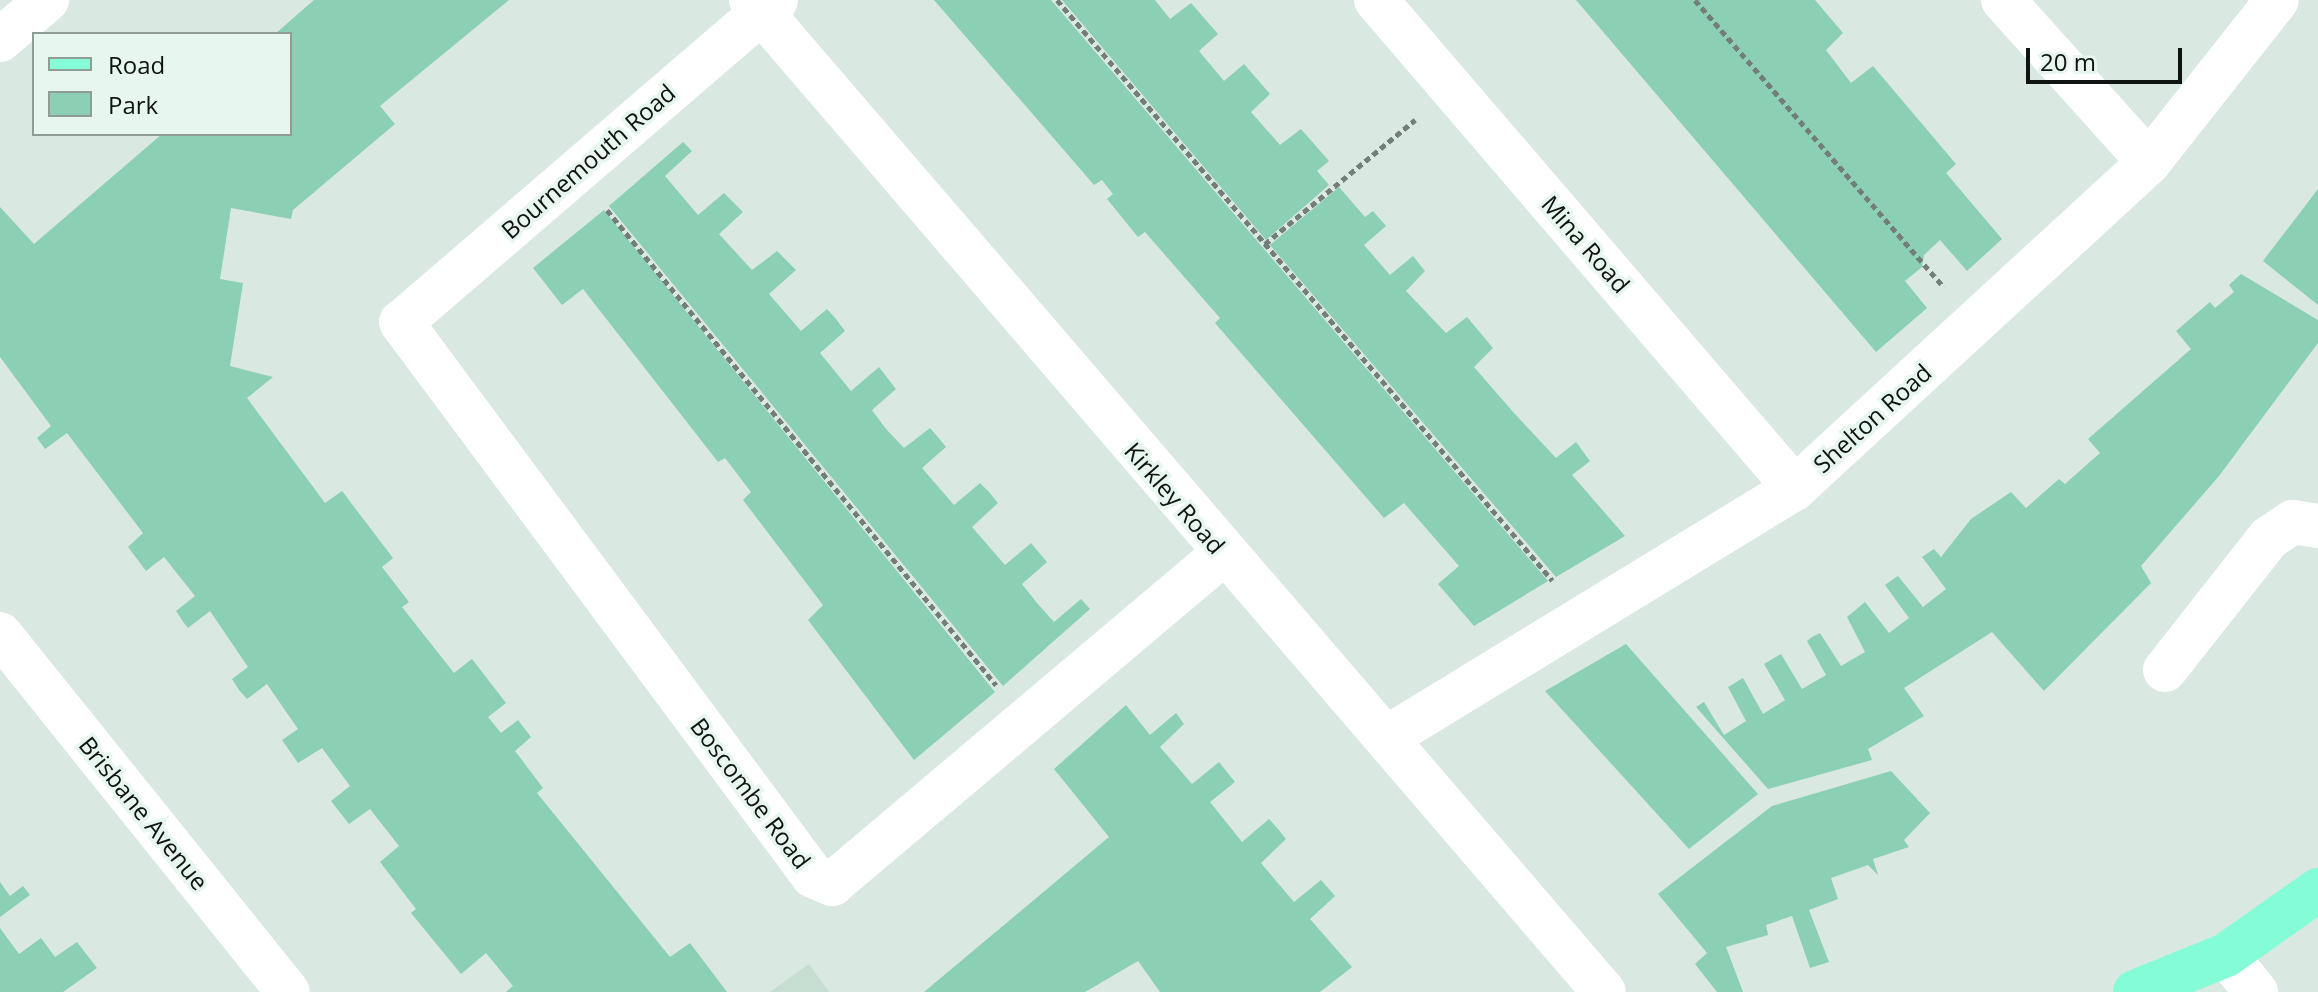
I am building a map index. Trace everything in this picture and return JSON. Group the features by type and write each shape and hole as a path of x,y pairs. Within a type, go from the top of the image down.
{"main road":[{"path":"2135,992 2226,955 2318,890"}],"street":[{"path":"0,40 47,0"},
{"name":"Mina Road","path":"1376,0 1795,488"},
{"path":"2003,0 2149,162"},
{"name":"Shelton Road","path":"1386,738 1795,488 2149,162 2277,0"},
{"name":"Bournemouth Road","path":"401,322 763,4"},
{"name":"Kirkley Road","path":"763,4 1223,554 1604,992"},
{"name":"Boscombe Road","path":"401,322 813,876 832,884 1223,554"},
{"path":"2165,670 2269,538 2293,522 2318,526"},
{"name":"Brisbane Avenue","path":"0,634 288,992"},
{"path":"2226,955 2256,992"}],"path":[{"path":"1057,0 1558,587"},
{"path":"1695,0 1956,300"},
{"path":"1265,244 1425,111"},
{"path":"600,200 998,688"}],"shaded area":[{"path":"809,964 829,992 770,992"}],"green space":[{"path":"314,0 509,0 380,106 395,124 293,210 291,219 231,208 220,279 243,283 230,366 273,377 247,398 325,503 342,491 393,558 382,567 409,602 402,607 454,673 472,659 506,703 488,717 501,733 518,720 531,737 515,751 543,788 537,793 670,957 690,943 727,992 506,992 513,986 486,953 461,974 411,913 416,909 380,862 399,846 370,809 349,824 331,801 350,786 322,748 298,763 282,740 298,729 267,684 247,699 239,690 232,679 248,667 210,611 188,628 176,611 195,596 164,557 146,571 128,547 143,533 67,433 45,449 37,438 51,426 0,357 0,207 34,244 160,136 292,136 292,32 277,32"},
{"path":"934,0 1051,0 1548,581 1474,626 1438,584 1459,566 1404,503 1384,518 1215,323 1220,318 1145,232 1138,237 1107,199 1113,194 1102,180 1094,185"},
{"path":"1062,0 1155,0 1170,19 1191,3 1218,34 1199,51 1224,81 1244,64 1270,94 1251,112 1280,145 1301,129 1329,161 1317,171 1329,185 1266,240"},
{"path":"1576,0 1815,0 1843,33 1826,50 1851,83 1873,66 1956,164 1946,173 2002,239 1967,271 1940,240 1924,255 1922,267 1905,281 1927,308 1876,352"},
{"path":"683,142 692,151 665,176 698,215 724,193 743,212 719,234 752,270 777,251 796,270 769,294 801,331 827,309 836,319 845,331 820,353 851,391 879,367 896,389 872,410 886,429 904,448 930,428 946,447 922,468 954,505 980,483 989,492 998,503 972,527 1005,565 1031,543 1047,562 1022,584 1037,603 1054,622 1081,599 1090,609 1003,686 609,206"},
{"path":"1339,187 1365,217 1373,211 1386,226 1364,245 1390,275 1413,256 1425,271 1406,291 1446,333 1467,317 1493,348 1474,367 1514,413 1556,458 1576,442 1590,461 1572,475 1625,536 1556,577 1270,245"},
{"path":"2318,189 2318,305 2263,261"},
{"path":"604,210 995,692 914,760 808,620 823,605 743,500 751,492 725,458 718,462 583,289 562,305 533,268"},
{"path":"2241,274 2318,320 2318,343 2219,476 2141,566 2151,583 2044,691 1992,632 1904,688 1924,716 1868,749 1872,760 1768,789 1696,707 1704,702 1724,735 1746,721 1728,687 1743,678 1763,714 1785,700 1764,664 1781,654 1802,689 1826,675 1807,641 1812,637 1820,633 1841,666 1865,652 1847,617 1865,602 1889,633 1909,618 1885,585 1892,580 1898,576 1923,607 1946,589 1922,557 1934,549 1941,557 1971,519 2011,492 2026,508 2059,479 2065,484 2100,453 2088,439 2191,349 2176,331 2210,302 2215,308 2234,292 2229,285"},
{"path":"1626,644 1758,794 1689,849 1545,691"},
{"path":"1126,705 1150,735 1176,713 1184,724 1160,747 1192,784 1219,762 1235,782 1210,802 1242,842 1269,819 1278,829 1286,839 1261,863 1294,902 1321,880 1335,896 1310,919 1352,967 1320,992 1160,992 1138,961 1085,992 924,992 1109,837 1054,769"},
{"path":"1891,771 1930,813 1904,840 1909,847 1873,859 1878,875 1868,865 1831,878 1838,899 1809,910 1829,962 1810,968 1792,916 1766,925 1768,935 1726,947 1743,992 1717,992 1695,964 1707,953 1658,894 1772,806"},
{"path":"0,882 10,896 23,886 30,895 0,917"},
{"path":"0,928 19,954 41,938 55,957 77,942 97,968 63,992 0,992"}]}
